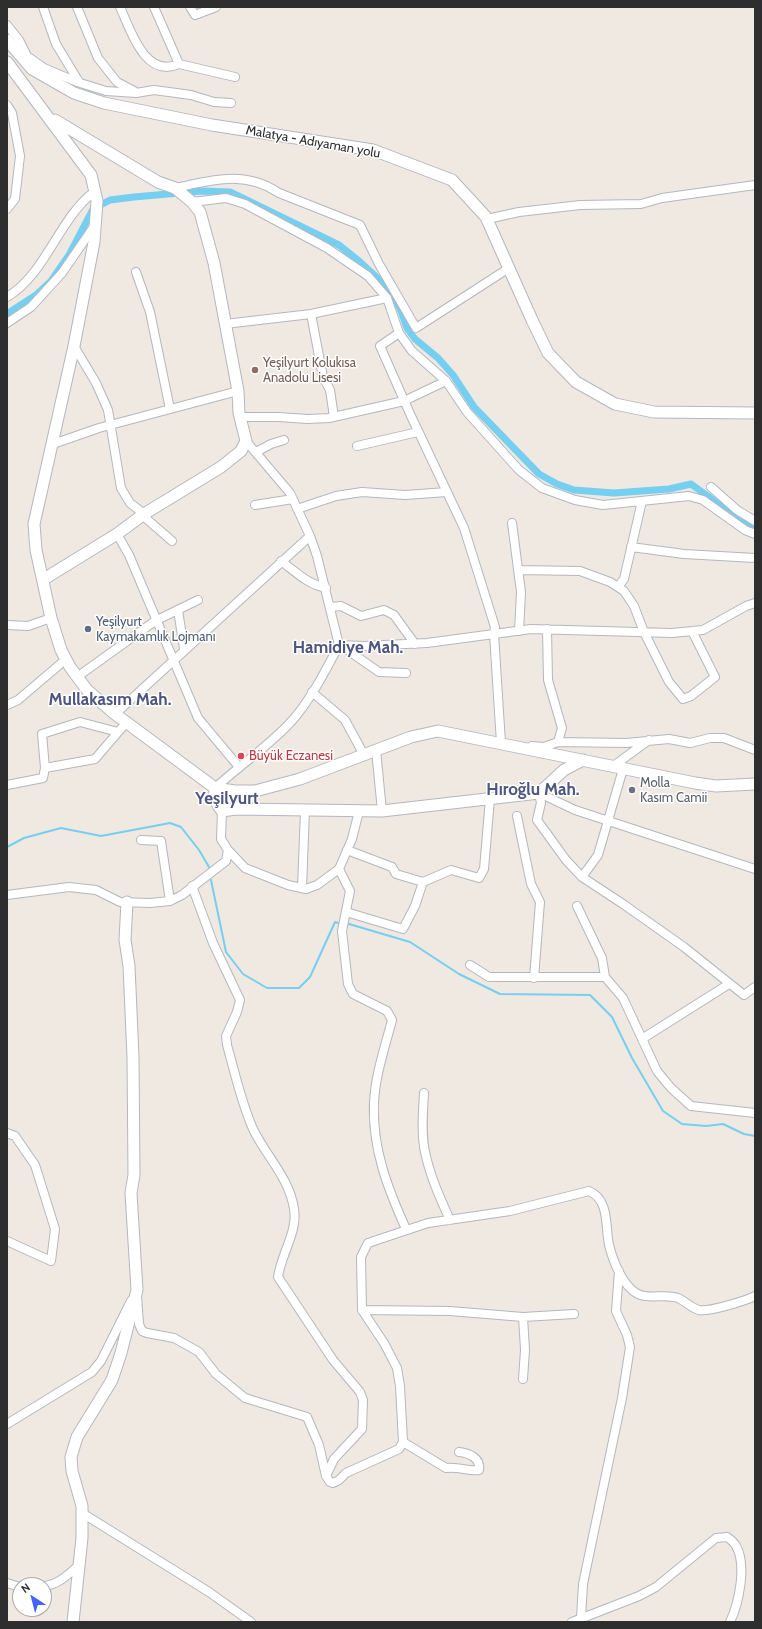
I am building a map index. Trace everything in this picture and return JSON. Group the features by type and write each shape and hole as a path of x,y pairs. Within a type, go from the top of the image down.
{"main road":[{"name":"Malatya - Adıyaman yolu","path":"7,40 32,69 74,93 104,103 212,125 373,150 452,180 487,219 548,352 576,382 615,404 654,412 755,413"},
{"path":"7,62 91,175 96,202 95,224 74,346 34,524 36,550 44,580 51,618 61,650 65,660 87,690 126,723 215,788 235,791 255,791 300,779 411,737 438,731 618,768 716,786 755,784"},
{"path":"44,580 117,534 143,515 221,467 241,451 246,440 240,417 238,391 225,324 200,212 183,194 158,182 73,132 47,114"},
{"path":"215,788 214,798 222,811 236,809 382,811 539,793 564,770 583,760"},
{"path":"235,791 239,797 236,809"},
{"path":"73,1622 79,1565 82,1506 72,1472 72,1448 77,1437 112,1380 121,1353 137,1290 131,1193 134,1175 133,1057 128,966 125,940 128,902"}],"street":[{"path":"43,7 56,44 79,82"},
{"path":"77,7 98,58 117,82 136,93"},
{"path":"120,7 143,55 161,68 172,68 179,64 235,77"},
{"path":"154,7 179,64"},
{"path":"190,7 195,15 216,7"},
{"path":"7,25 19,40 27,56 44,68 79,82 106,91 136,93 154,90 191,95 214,102 231,103"},
{"path":"7,105 12,113 20,156 15,199 7,209"},
{"path":"183,194 236,178 251,179 268,185 279,193 360,225 379,264 416,328 509,268"},
{"path":"487,219 519,212 580,205 641,204 688,194 755,185"},
{"path":"183,194 226,198 245,204 327,248 368,276 387,298 398,333 412,350 446,380 467,412 519,470 542,488 575,500 604,505 689,496 703,500 745,530 755,534"},
{"path":"7,297 26,279 47,254 76,208 96,202"},
{"path":"7,323 31,307 62,273 95,224"},
{"path":"136,272 150,312 170,408"},
{"path":"225,324 311,314 387,298"},
{"path":"311,314 323,377 330,390 334,417"},
{"path":"398,333 380,346 418,432 464,528 495,627 494,634 501,743"},
{"path":"74,346 96,384 108,410 112,425 121,488 130,503 172,541"},
{"path":"240,417 308,419 334,417 404,401 446,380"},
{"path":"53,444 170,408 238,391"},
{"path":"357,446 418,432"},
{"path":"215,788 239,767 262,750 290,724 325,674 339,645 326,588 310,536 293,499 276,475 246,440"},
{"path":"256,452 271,444 284,440"},
{"path":"710,487 737,510 755,521"},
{"path":"297,509 336,496 362,492 380,492 405,496 447,492"},
{"path":"255,505 293,499"},
{"path":"618,586 624,579 642,501"},
{"path":"512,523 521,592 519,631"},
{"path":"117,534 129,555 155,621 198,718 239,767"},
{"path":"115,714 184,649 310,536"},
{"path":"631,547 684,554 755,558"},
{"path":"281,561 307,582 314,586 326,588"},
{"path":"519,570 580,571 618,586 624,590 634,606 644,632 669,682 683,699 691,696 715,676 692,631"},
{"path":"77,677 155,621 198,600"},
{"path":"339,645 363,646 415,644 547,629 672,633 703,630 746,606 755,603"},
{"path":"331,607 341,606 362,616 384,610 394,615 415,644"},
{"path":"178,610 184,649"},
{"path":"7,625 28,626 51,618"},
{"path":"547,629 548,680 562,728 558,742"},
{"path":"339,645 379,672 406,673"},
{"path":"7,704 18,700 65,660"},
{"path":"312,692 345,720 364,754"},
{"path":"7,785 43,778 45,768 42,734 80,722 118,732"},
{"path":"45,768 95,759 126,723"},
{"path":"516,746 544,747 558,742 598,743 669,739 690,743 710,738 724,738 755,750"},
{"path":"582,877 598,855 609,821 618,768 631,754 649,740"},
{"path":"631,754 634,741"},
{"path":"376,750 382,811"},
{"path":"539,793 575,810 755,869"},
{"path":"539,793 541,803 537,820 566,860 582,877 684,947 744,995 755,987"},
{"path":"347,850 392,867 396,874 424,882 451,870 479,878 484,869 490,799"},
{"path":"302,888 305,810"},
{"path":"222,811 221,839 228,850 245,868 288,885 306,889 317,885 339,869 347,850 359,811"},
{"path":"517,816 531,884 540,902 534,978"},
{"path":"141,840 161,841 170,901"},
{"path":"7,895 69,888 96,890 120,902 170,901 182,895 226,861 228,850"},
{"path":"339,869 350,891 342,931 348,984 353,994 387,1011 392,1020 378,1078 374,1103 380,1165 406,1229"},
{"path":"346,912 403,929 415,906 424,882"},
{"path":"192,886 213,943 240,1000 237,1012 226,1036 227,1045 247,1113 254,1130 288,1186 295,1210 294,1228 280,1263 278,1277 333,1360 360,1392 362,1400 362,1430 334,1459 326,1476"},
{"path":"577,906 602,958 604,977 623,998 657,1071 691,1106 755,1113"},
{"path":"470,965 488,977 604,977"},
{"path":"643,1041 645,1037 730,984"},
{"path":"424,1093 422,1126 424,1151 434,1183 450,1220"},
{"path":"7,1133 15,1136 35,1165 55,1229 51,1261 7,1241"},
{"path":"137,1290 139,1324 142,1331 147,1334 174,1338 199,1352 216,1374 245,1398 307,1417 319,1445 326,1476 330,1482 333,1483 339,1480 346,1473 399,1449 403,1442 400,1386 397,1368 384,1343 362,1310 361,1257 368,1243 406,1229 428,1223 510,1211 589,1191 594,1194 603,1205 607,1222 609,1245 619,1271 628,1286 638,1295 673,1296 698,1309 705,1310 743,1301 755,1296"},
{"path":"575,1621 622,1398 630,1347 627,1335 616,1310 619,1271"},
{"path":"7,1424 92,1372 101,1362 137,1290"},
{"path":"362,1310 450,1310 523,1317 574,1314"},
{"path":"523,1317 525,1350 523,1379"},
{"path":"403,1442 446,1468 455,1467 475,1471 479,1470 480,1465 475,1458 467,1453 459,1452"},
{"path":"82,1513 209,1592 251,1622"},
{"path":"575,1621 639,1596 656,1587 716,1538 727,1537 736,1545 740,1556 741,1579 738,1602 730,1622"},
{"path":"52,1584 66,1577 79,1565"}],"waterway":[{"path":"7,314 36,295 51,281 69,255 93,209 110,200 134,197 202,191 230,192 339,245 359,261 383,283 400,308 407,328 415,339 438,358 453,375 474,407 539,474 557,484 574,490 614,493 669,489 691,484 731,513 755,526"},
{"path":"7,847 24,838 61,828 101,836 170,823 181,827 199,850 209,867"},
{"path":"211,880 226,952 243,974 267,988 299,988 310,977 335,922 338,923"},
{"path":"349,924 410,942 459,974 500,994 590,995 612,1017 632,1058 663,1111 682,1124 706,1126 723,1124 744,1134 755,1136"}],"place":[{"name":"Yeşilyurt Kolukısa Anadolu Lisesi","path":"255,370"},
{"name":"Yeşilyurt Kaymakamlık Lojmanı","path":"88,629"},
{"name":"Büyük Eczanesi","path":"241,756"},
{"name":"Molla Kasım Camii","path":"632,790"}],"district":[{"name":"Hamidiye Mah.","path":"348,648"},
{"name":"Mullakasım Mah.","path":"110,700"},
{"name":"Hıroğlu Mah.","path":"533,790"},
{"name":"Yeşilyurt","path":"227,799"}]}
